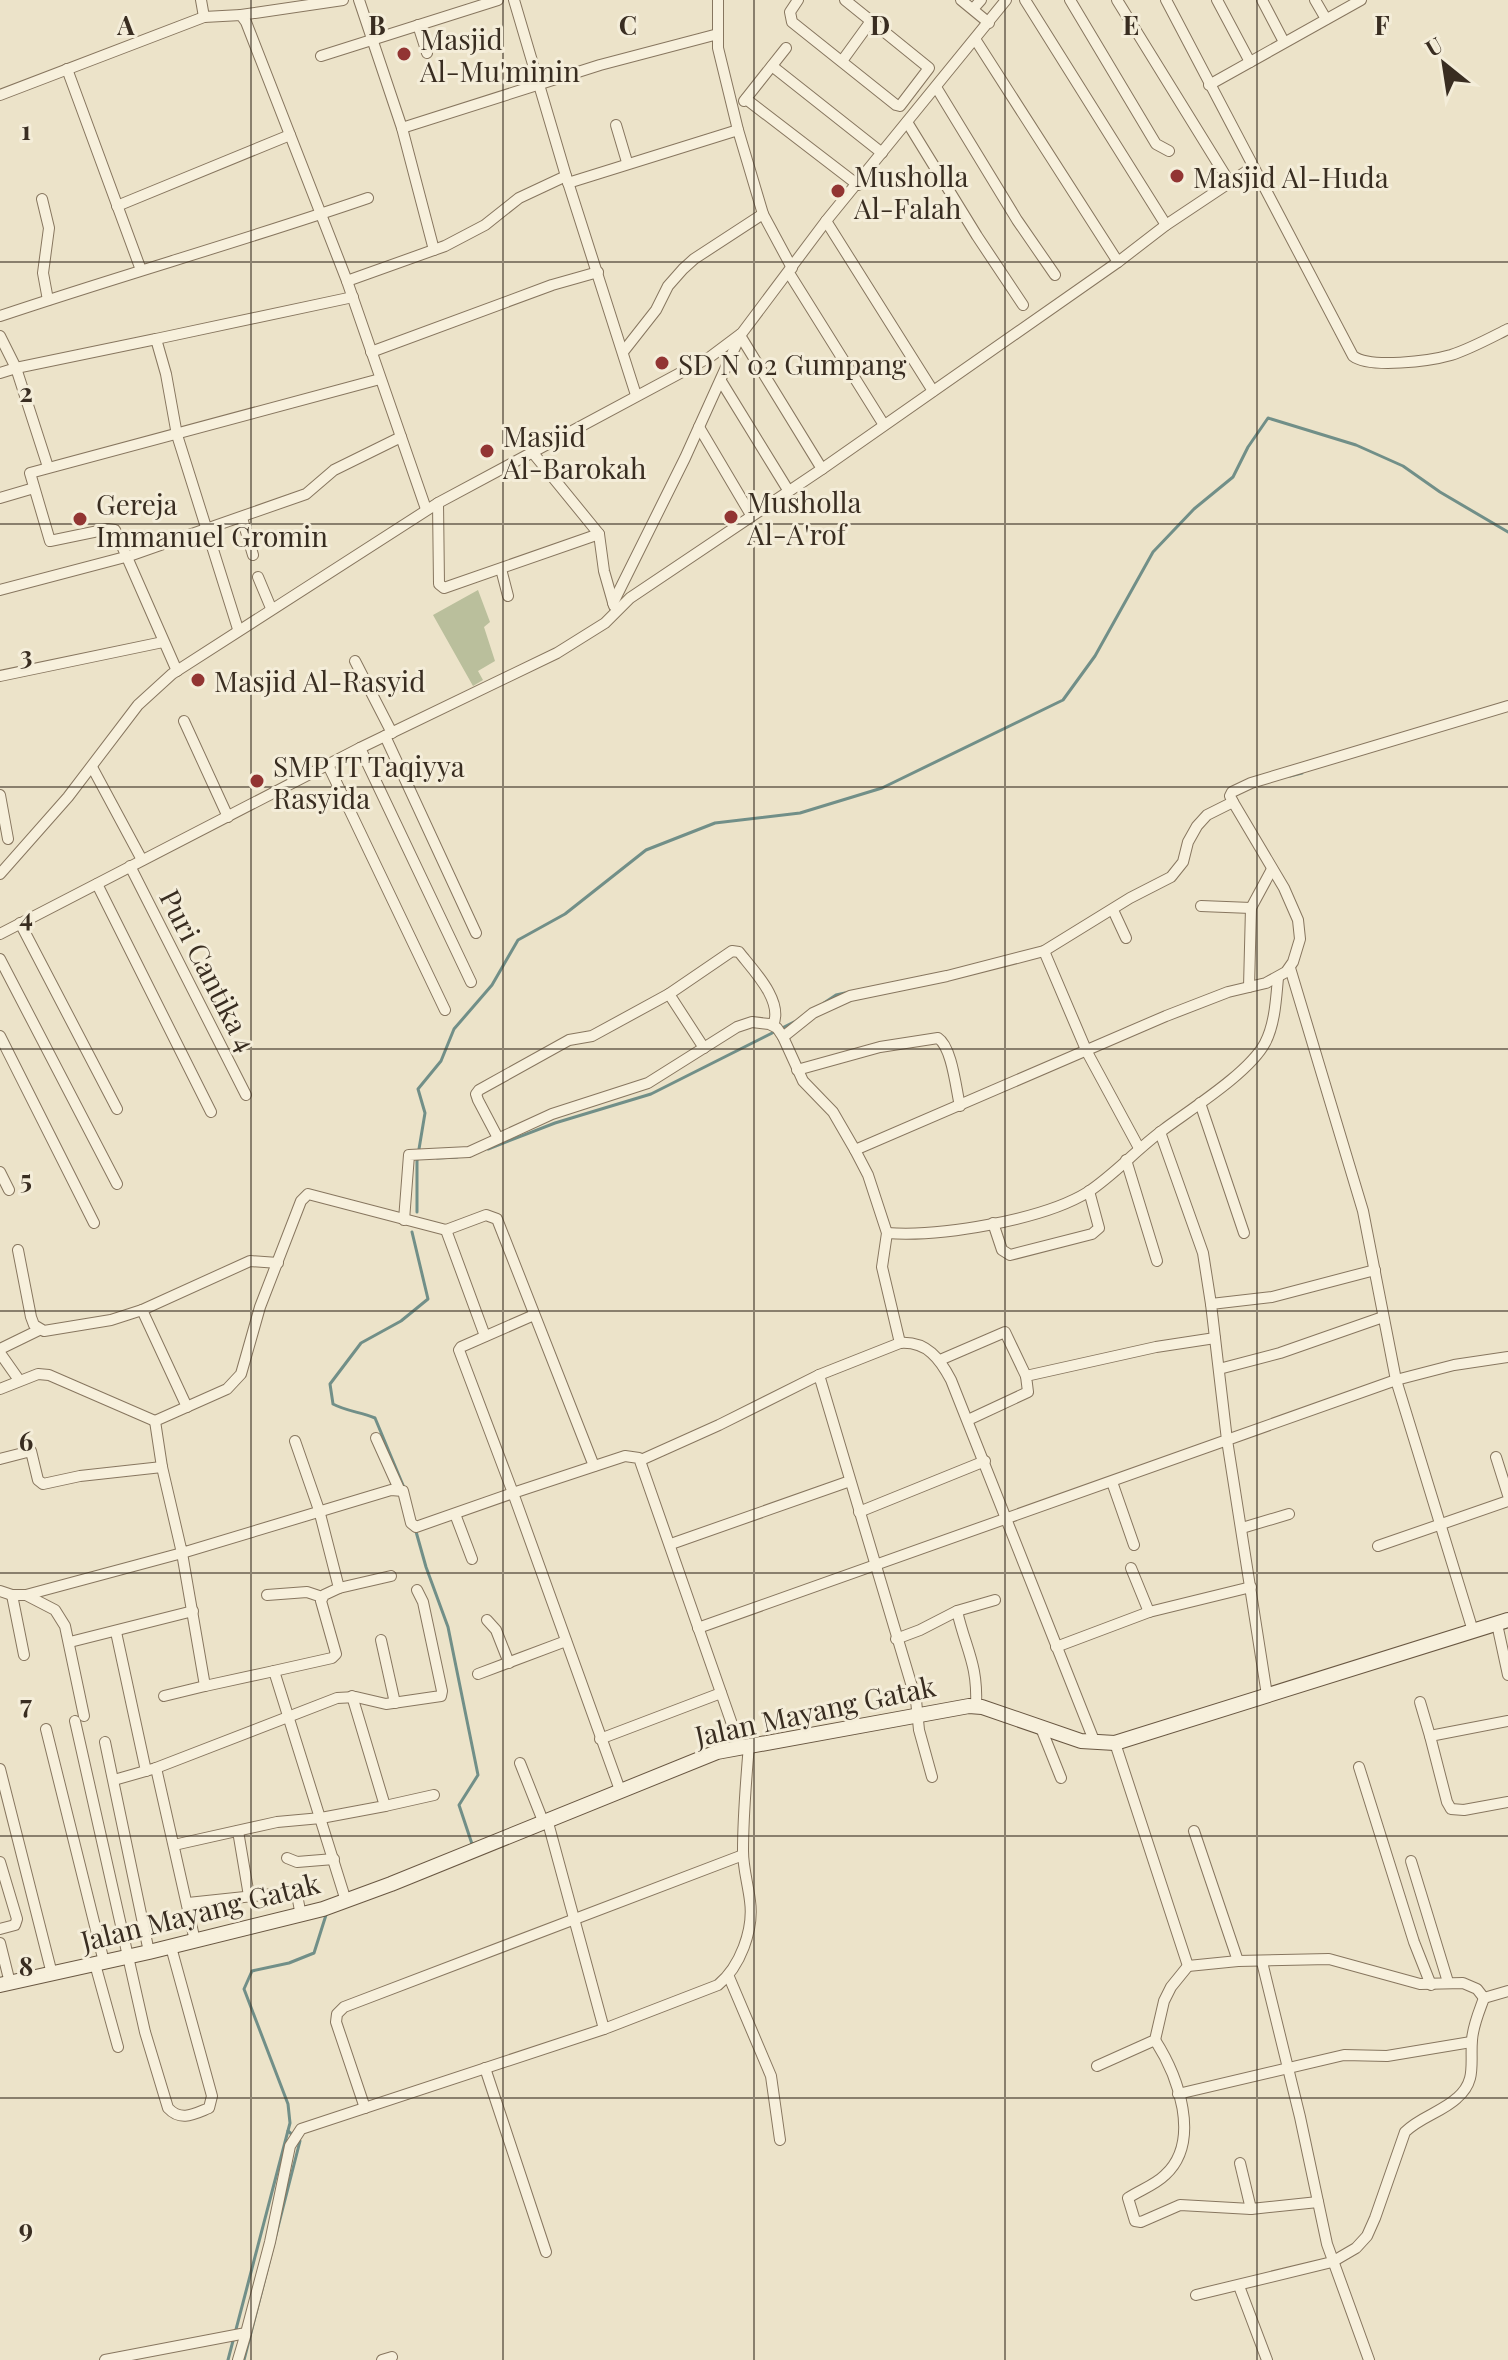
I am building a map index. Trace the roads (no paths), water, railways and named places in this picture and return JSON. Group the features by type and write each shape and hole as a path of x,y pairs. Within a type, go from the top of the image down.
{"street":[{"path":"201,0 204,17"},
{"path":"0,95 204,17 241,15 343,0"},
{"path":"359,0 402,128 434,250"},
{"path":"321,56 498,0"},
{"path":"514,0 636,395"},
{"path":"718,0 718,48 763,214 790,270 884,425"},
{"path":"796,1 790,12 792,22 900,106 928,71 928,66 845,0"},
{"path":"961,0 977,5 989,23"},
{"path":"0,934 360,748 557,653 605,623 615,608 741,335 826,221 1006,0"},
{"path":"1025,0 1166,225"},
{"path":"1070,0 1156,144 1169,151"},
{"path":"1117,0 1230,183"},
{"path":"1166,0 1358,360 1374,364 1439,358 1453,355 1508,329"},
{"path":"1217,0 1250,62"},
{"path":"1262,0 1284,42"},
{"path":"1315,0 1326,19"},
{"path":"1209,85 1326,19 1343,4 1361,0"},
{"path":"241,15 353,297 426,509"},
{"path":"842,61 871,21"},
{"path":"418,25 427,53"},
{"path":"402,128 600,65 718,34"},
{"path":"975,39 1118,262"},
{"path":"735,112 786,48"},
{"path":"772,66 882,153"},
{"path":"67,69 141,270"},
{"path":"917,86 932,91 1055,275"},
{"path":"746,99 858,185"},
{"path":"907,122 1023,305"},
{"path":"616,125 627,162"},
{"path":"347,281 434,250 485,225 519,198 567,179 738,130"},
{"path":"117,206 290,135"},
{"path":"615,608 822,469 1118,262 1166,225 1253,167"},
{"path":"0,316 368,198"},
{"path":"42,199 49,228 43,273 48,300"},
{"path":"623,352 683,269 763,214"},
{"path":"826,221 933,391"},
{"path":"371,352 543,288 598,272"},
{"path":"0,373 353,297"},
{"path":"0,874 92,767 138,705 175,667 237,625 271,608 426,509 710,357 741,335"},
{"path":"741,335 822,469"},
{"path":"0,336 16,368 48,467"},
{"path":"156,339 177,435 237,625"},
{"path":"175,667 129,556 113,528 50,541 30,473 380,379"},
{"path":"721,381 788,490"},
{"path":"699,427 751,515"},
{"path":"0,590 129,556 306,494 334,470 401,437"},
{"path":"533,453 599,534 604,571 615,608"},
{"path":"0,498 34,488"},
{"path":"438,503 437,572 444,588 599,534"},
{"path":"242,518 253,555"},
{"path":"501,569 508,596"},
{"path":"258,577 271,608"},
{"path":"0,676 163,642"},
{"path":"355,661 476,933"},
{"path":"855,1150 1166,1016 1228,992 1278,978 1290,968 1300,939 1300,929 1284,888 1232,799 1234,789 1508,706"},
{"path":"184,721 228,817"},
{"path":"360,748 471,982"},
{"path":"328,765 445,1010"},
{"path":"92,767 142,860"},
{"path":"0,795 8,839"},
{"path":"404,1220 408,1158 413,1154 425,1156 469,1152 552,1114 648,1083 744,1024 778,1030 850,996 947,976 1044,951 1177,872 1197,826 1207,815 1232,799"},
{"name":"Puri Cantika 4","path":"130,866 246,1095"},
{"path":"1249,987 1251,908 1272,869"},
{"path":"97,884 211,1112"},
{"path":"1201,906 1251,908"},
{"path":"1113,910 1126,938"},
{"path":"20,923 117,1109"},
{"path":"498,1138 478,1100 476,1094 479,1090 569,1040 592,1036 669,994 736,951 757,974 773,1002 778,1030 803,1081 833,1112 873,1189 887,1233 882,1267 900,1343"},
{"path":"1044,951 1087,1052 1139,1148"},
{"path":"0,959 117,1184"},
{"path":"1290,968 1364,1216 1396,1380 1473,1631"},
{"path":"887,1233 922,1233 993,1223 1063,1204 1089,1191 1249,1063 1264,1044 1271,1027 1278,978"},
{"path":"669,994 704,1048"},
{"path":"0,1036 94,1223"},
{"path":"797,1070 880,1047 938,1038 947,1046 960,1106"},
{"path":"1200,1103 1244,1233"},
{"path":"1160,1132 1205,1260 1227,1440 1267,1695"},
{"path":"1126,1160 1157,1261"},
{"path":"0,1172 9,1190"},
{"path":"993,1223 1002,1250 1010,1255 1092,1234 1099,1228 1089,1191"},
{"path":"0,1389 38,1374 49,1375 155,1421 227,1389 241,1374 260,1307 301,1201 308,1194 446,1230 486,1215 497,1219 594,1466"},
{"path":"446,1230 485,1336"},
{"path":"18,1250 31,1317 39,1330"},
{"path":"19,1380 0,1351 39,1330 60,1330 142,1310 247,1262 278,1263"},
{"path":"1211,1304 1272,1297 1375,1270"},
{"path":"142,1310 187,1407"},
{"path":"534,1315 460,1347 459,1354 513,1493 620,1790"},
{"path":"1219,1369 1280,1353 1383,1317"},
{"path":"940,1360 1006,1332 1026,1376 1028,1392 968,1420"},
{"path":"1026,1376 1156,1347 1215,1338"},
{"path":"641,1460 819,1375 900,1343 913,1343 925,1348 940,1360 968,1420 1095,1743"},
{"path":"698,1628 1396,1380 1454,1365 1508,1357"},
{"path":"819,1375 916,1700 932,1777"},
{"path":"155,1421 205,1686"},
{"path":"238,2360 240,2334 270,2242 290,2146 297,2133 307,2126 604,2029 708,1991 729,1977 741,1954 748,1930 751,1905 743,1855 744,1746 721,1693 641,1460 635,1456 625,1456 416,1527 411,1523 403,1491 399,1489 376,1438"},
{"path":"295,1441 319,1510 339,1588"},
{"path":"0,1459 31,1451 38,1480 43,1484 161,1458"},
{"path":"1496,1457 1508,1495"},
{"path":"859,1512 985,1461"},
{"path":"671,1544 850,1481"},
{"path":"1112,1482 1134,1545"},
{"path":"0,1591 26,1595 399,1489"},
{"path":"1378,1546 1508,1501"},
{"path":"455,1514 472,1559"},
{"path":"1242,1528 1289,1514"},
{"path":"1131,1568 1149,1612"},
{"path":"267,1595 307,1592 322,1597 339,1588 391,1576"},
{"path":"1056,1647 1149,1612 1251,1587"},
{"path":"114,1780 151,1769 337,1698 352,1696 376,1703 395,1703 432,1699 442,1694 423,1602 417,1590"},
{"path":"12,1595 24,1655"},
{"path":"26,1595 55,1610 65,1626 80,1719 145,2032 168,2108 174,2115 191,2115 209,2108 212,2096 171,1947"},
{"path":"164,1696 336,1655 322,1597"},
{"path":"896,1639 957,1611 995,1600"},
{"path":"70,1642 193,1611"},
{"path":"957,1611 974,1663 976,1706"},
{"path":"487,1620 496,1630 509,1663"},
{"path":"1502,1622 1508,1675"},
{"name":"Jalan Mayang Gatak","path":"5,1984 301,1916 346,1901 710,1755 744,1746 976,1706 1095,1743 1115,1743 1502,1622"},
{"path":"116,1632 174,1845 195,1941"},
{"path":"381,1640 395,1703"},
{"path":"478,1674 566,1641"},
{"path":"274,1671 346,1901"},
{"path":"600,1739 721,1693"},
{"path":"352,1696 385,1806"},
{"path":"1420,1702 1451,1809 1464,1810 1508,1802"},
{"path":"1430,1736 1508,1721"},
{"path":"1041,1728 1061,1778"},
{"path":"46,1729 118,2047"},
{"path":"105,1742 149,1952"},
{"path":"1115,1743 1188,1966"},
{"path":"520,1763 545,1820 604,2029"},
{"path":"1359,1767 1414,1942 1431,1985"},
{"path":"0,1769 52,1974"},
{"path":"174,1845 277,1822 321,1818 434,1795"},
{"path":"238,1831 249,1896"},
{"path":"1194,1831 1238,1961"},
{"path":"365,2108 336,2022 339,2010 743,1855"},
{"path":"287,1858 297,1862 334,1859"},
{"path":"1411,1861 1448,1982"},
{"path":"0,1862 17,1919 15,1925 0,1929"},
{"path":"188,1903 291,1892 298,1900 301,1916"},
{"path":"1414,1942 1435,1937"},
{"path":"0,1943 5,1984"},
{"path":"1318,2202 1251,2209 1180,2205 1141,2222 1135,2221 1128,2203 1129,2197 1164,2176 1182,2152 1186,2128 1178,2094 1158,2045 1164,2001 1188,1966 1238,1961 1329,1959 1413,1983 1468,1984 1484,1998"},
{"path":"1262,1962 1332,2262 1369,2360"},
{"path":"729,1977 771,2076 780,2140"},
{"path":"1484,1998 1508,1991"},
{"path":"1196,2295 1332,2262 1356,2248 1370,2230 1405,2132 1416,2122 1454,2101 1467,2087 1473,2073 1471,2042 1484,1998"},
{"path":"1178,2094 1344,2055 1387,2056 1471,2042"},
{"path":"1097,2066 1158,2045"},
{"path":"485,2068 546,2252"},
{"path":"1240,2163 1251,2209"},
{"path":"1239,2286 1267,2360"},
{"path":"105,2360 136,2357 240,2334"}],"waterway":[{"path":"417,1212 417,1161 425,1113 418,1089 441,1061 454,1029 492,985 518,940 565,914 646,850 715,823 800,813 882,788 1063,700 1095,656 1153,552 1194,509 1233,477 1248,447 1268,418 1356,445 1403,466 1508,532"},
{"path":"1290,776 1302,773"},
{"path":"824,1003 845,993"},
{"path":"488,1149 555,1123 651,1094 794,1022"},
{"path":"437,1158 457,1157"},
{"path":"405,1490 375,1418 333,1404 330,1384 361,1343 401,1321 428,1299 412,1232"},
{"path":"415,1528 448,1627 478,1775 459,1805 472,1844"},
{"path":"228,2360 290,2123 288,2104 244,1989 252,1971 289,1963 314,1953 326,1915"},
{"path":"244,2360 300,2141 288,2131"}],"place":[{"name":"Masjid Al-Mu'minin","path":"404,54"},
{"name":"Masjid Al-Huda","path":"1177,176"},
{"name":"Musholla Al-Falah","path":"838,191"},
{"name":"SD N 02 Gumpang","path":"662,363"},
{"name":"Masjid Al-Barokah","path":"487,451"},
{"name":"Musholla Al-A'rof","path":"731,517"},
{"name":"Gereja Immanuel Gromin","path":"80,519"},
{"name":"Masjid Al-Rasyid","path":"198,680"},
{"name":"SMP IT Taqiyya Rasyida","path":"257,781"}]}
